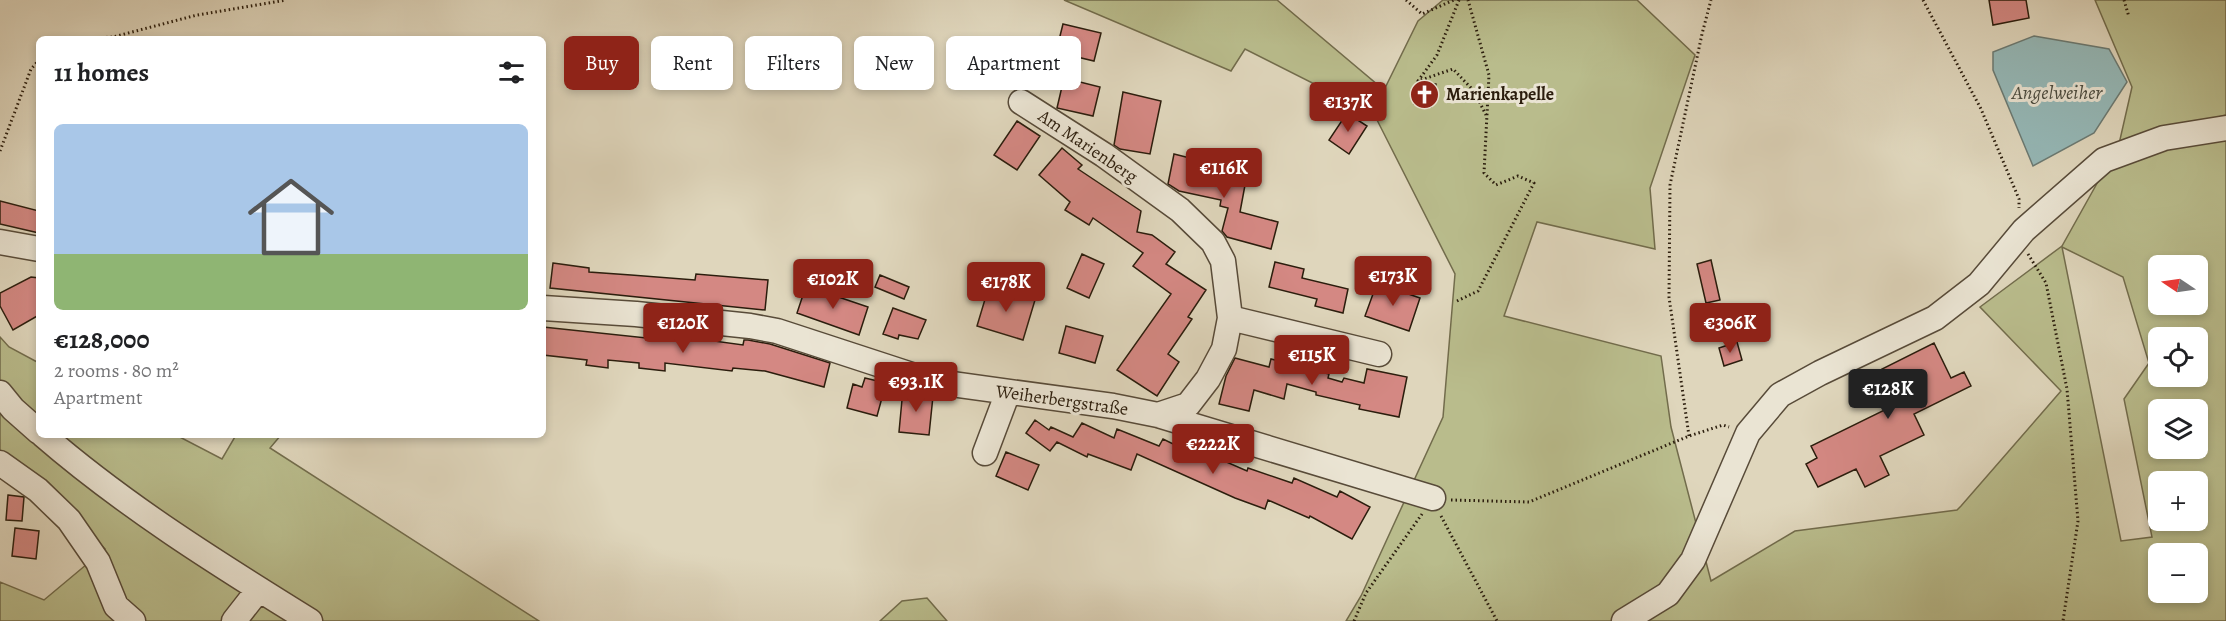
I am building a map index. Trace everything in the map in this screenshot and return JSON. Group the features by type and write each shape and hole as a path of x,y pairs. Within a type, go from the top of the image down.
{"street":[{"name":"Am Marienberg","path":"1021,102 1104,155 1180,210 1213,242 1223,261 1230,318 1224,349 1208,379 1188,405 1158,415"},
{"path":"1624,621 1668,594 1693,560 1748,433 1780,395 1820,373 1935,318 1979,284 2024,230 2104,160 2164,138 2226,128"},
{"path":"0,242 36,248"},
{"name":"Weiherbergstraße","path":"546,308 636,314 777,331 930,381 1113,406 1158,415 1433,498"},
{"path":"1230,318 1379,354"},
{"path":"985,453 1008,392"},
{"path":"0,393 13,409 36,429"},
{"path":"47,438 77,464 172,533 310,621"},
{"path":"0,463 38,490 69,520 98,562 116,606 133,621"},
{"path":"234,621 259,590"}],"path":[{"path":"117,36 196,15 286,0"},
{"path":"1406,0 1422,14 1454,0"},
{"path":"1459,0 1437,55 1418,81 1453,69 1474,91 1487,116"},
{"path":"1457,301 1478,291 1534,183 1518,176 1496,185 1484,173 1489,75 1468,0"},
{"path":"1689,436 1669,297 1670,184 1711,0"},
{"path":"1923,0 1981,109 2019,199 2019,209"},
{"path":"2124,0 2129,17"},
{"path":"0,150 31,69 36,63"},
{"path":"2018,238 2046,283 2067,389 2078,521 2062,621"},
{"path":"1433,498 1529,502 1689,436 1723,425 1748,433"},
{"path":"1354,621 1366,593 1433,498"},
{"path":"1433,498 1447,529 1497,621"}],"green space":[{"path":"1064,0 1277,0 1384,90 1418,21 1443,0 1637,0 1695,55 1650,188 1655,249 1537,222 1504,316 1661,356 1671,427 1711,581 1795,531 1957,510 1961,506 2061,391 1980,307 2062,246 2119,144 2132,87 2095,0 2226,0 2226,115 2125,143 2164,138 2226,116 2226,621 1346,621 1361,596 1443,417 1455,274 1374,114 1245,49 1231,71","holes":["2062,247 2123,277 2148,360 2148,327 2208,327 2208,387 2148,387 2148,364 2124,399 2148,517 2148,471 2208,471 2208,531 2151,531 2152,537 2121,541"]},
{"path":"0,337 9,347 36,361 36,438 182,438 222,459 234,438 278,438 270,448 539,621 0,621 0,582 44,600 105,549 51,494 0,452"},
{"path":"927,598 947,621 880,621 902,601"}],"water":[{"name":"Angelweiher","path":"2034,36 2109,49 2127,82 2094,133 2033,166 1993,70 1993,52"}],"building":[{"path":"1989,0 2026,0 2029,18 1993,25"},
{"path":"1063,24 1101,33 1094,61 1081,58 1081,36 1060,36"},
{"name":"Marienkapelle","path":"1418,81 1436,84 1431,107 1414,104"},
{"path":"1081,82 1100,87 1093,116 1057,108 1061,90 1081,90"},
{"path":"1123,92 1161,101 1150,154 1120,149 1114,145"},
{"path":"1347,113 1367,126 1349,154 1329,140"},
{"path":"1017,121 1040,136 1017,170 994,155"},
{"path":"1062,148 1082,165 1078,169 1141,211 1137,232 1152,235 1175,252 1166,264 1206,290 1188,317 1192,319 1168,354 1179,362 1157,396 1117,370 1171,294 1133,266 1143,253 1093,218 1089,225 1065,210 1070,202 1039,175"},
{"path":"1174,154 1198,160 1196,170 1226,176 1228,165 1248,169 1240,212 1278,222 1271,249 1227,237 1222,231 1228,208 1220,206 1221,200 1179,191 1168,184"},
{"path":"0,201 36,210 36,232 0,224"},
{"path":"1082,254 1104,264 1089,298 1067,288"},
{"path":"1711,260 1720,300 1706,303 1697,264"},
{"path":"1275,262 1304,269 1302,278 1348,289 1343,313 1315,306 1317,299 1269,287"},
{"path":"553,263 589,268 589,272 695,280 696,274 768,280 765,310 550,288"},
{"path":"880,275 909,287 904,299 875,287"},
{"path":"31,277 36,278 36,317 13,330 0,306 0,293"},
{"path":"1377,283 1420,298 1409,331 1365,316"},
{"path":"806,286 868,307 859,335 797,313"},
{"path":"989,286 1035,300 1023,340 977,326"},
{"path":"893,308 926,320 918,339 899,335 898,339 883,334"},
{"path":"1066,326 1103,336 1095,363 1059,353"},
{"path":"546,327 684,342 685,337 743,345 744,340 748,340 770,344 830,363 824,387 765,371 733,368 732,371 665,363 665,371 639,368 639,363 608,360 608,368 586,365 587,360 546,355"},
{"path":"1737,342 1742,360 1724,366 1719,348"},
{"path":"1934,343 1951,378 1964,372 1971,386 1914,414 1924,435 1880,456 1889,475 1865,487 1856,469 1818,487 1806,464 1817,458 1811,446 1899,403 1882,369"},
{"path":"1235,358 1269,367 1271,359 1329,374 1328,378 1342,382 1344,378 1364,383 1367,369 1407,377 1399,417 1359,409 1360,405 1316,395 1316,392 1287,384 1284,399 1254,390 1249,411 1219,404 1226,376"},
{"path":"865,378 886,383 877,416 847,408 853,384 862,387"},
{"path":"903,389 933,396 929,435 899,432"},
{"path":"1035,420 1049,430 1051,427 1073,437 1082,423 1114,438 1117,429 1159,446 1163,439 1204,459 1206,453 1247,471 1248,468 1292,483 1294,478 1337,497 1340,491 1370,507 1352,539 1310,516 1309,518 1268,500 1265,509 1137,454 1131,470 1088,454 1087,457 1057,442 1050,451 1026,433"},
{"path":"1006,452 1039,465 1028,490 996,476"},
{"path":"8,495 24,497 22,521 6,520"},
{"path":"15,528 39,531 36,559 12,556"}],"place":[{"name":"Marienkapelle","path":"1425,94"}]}
